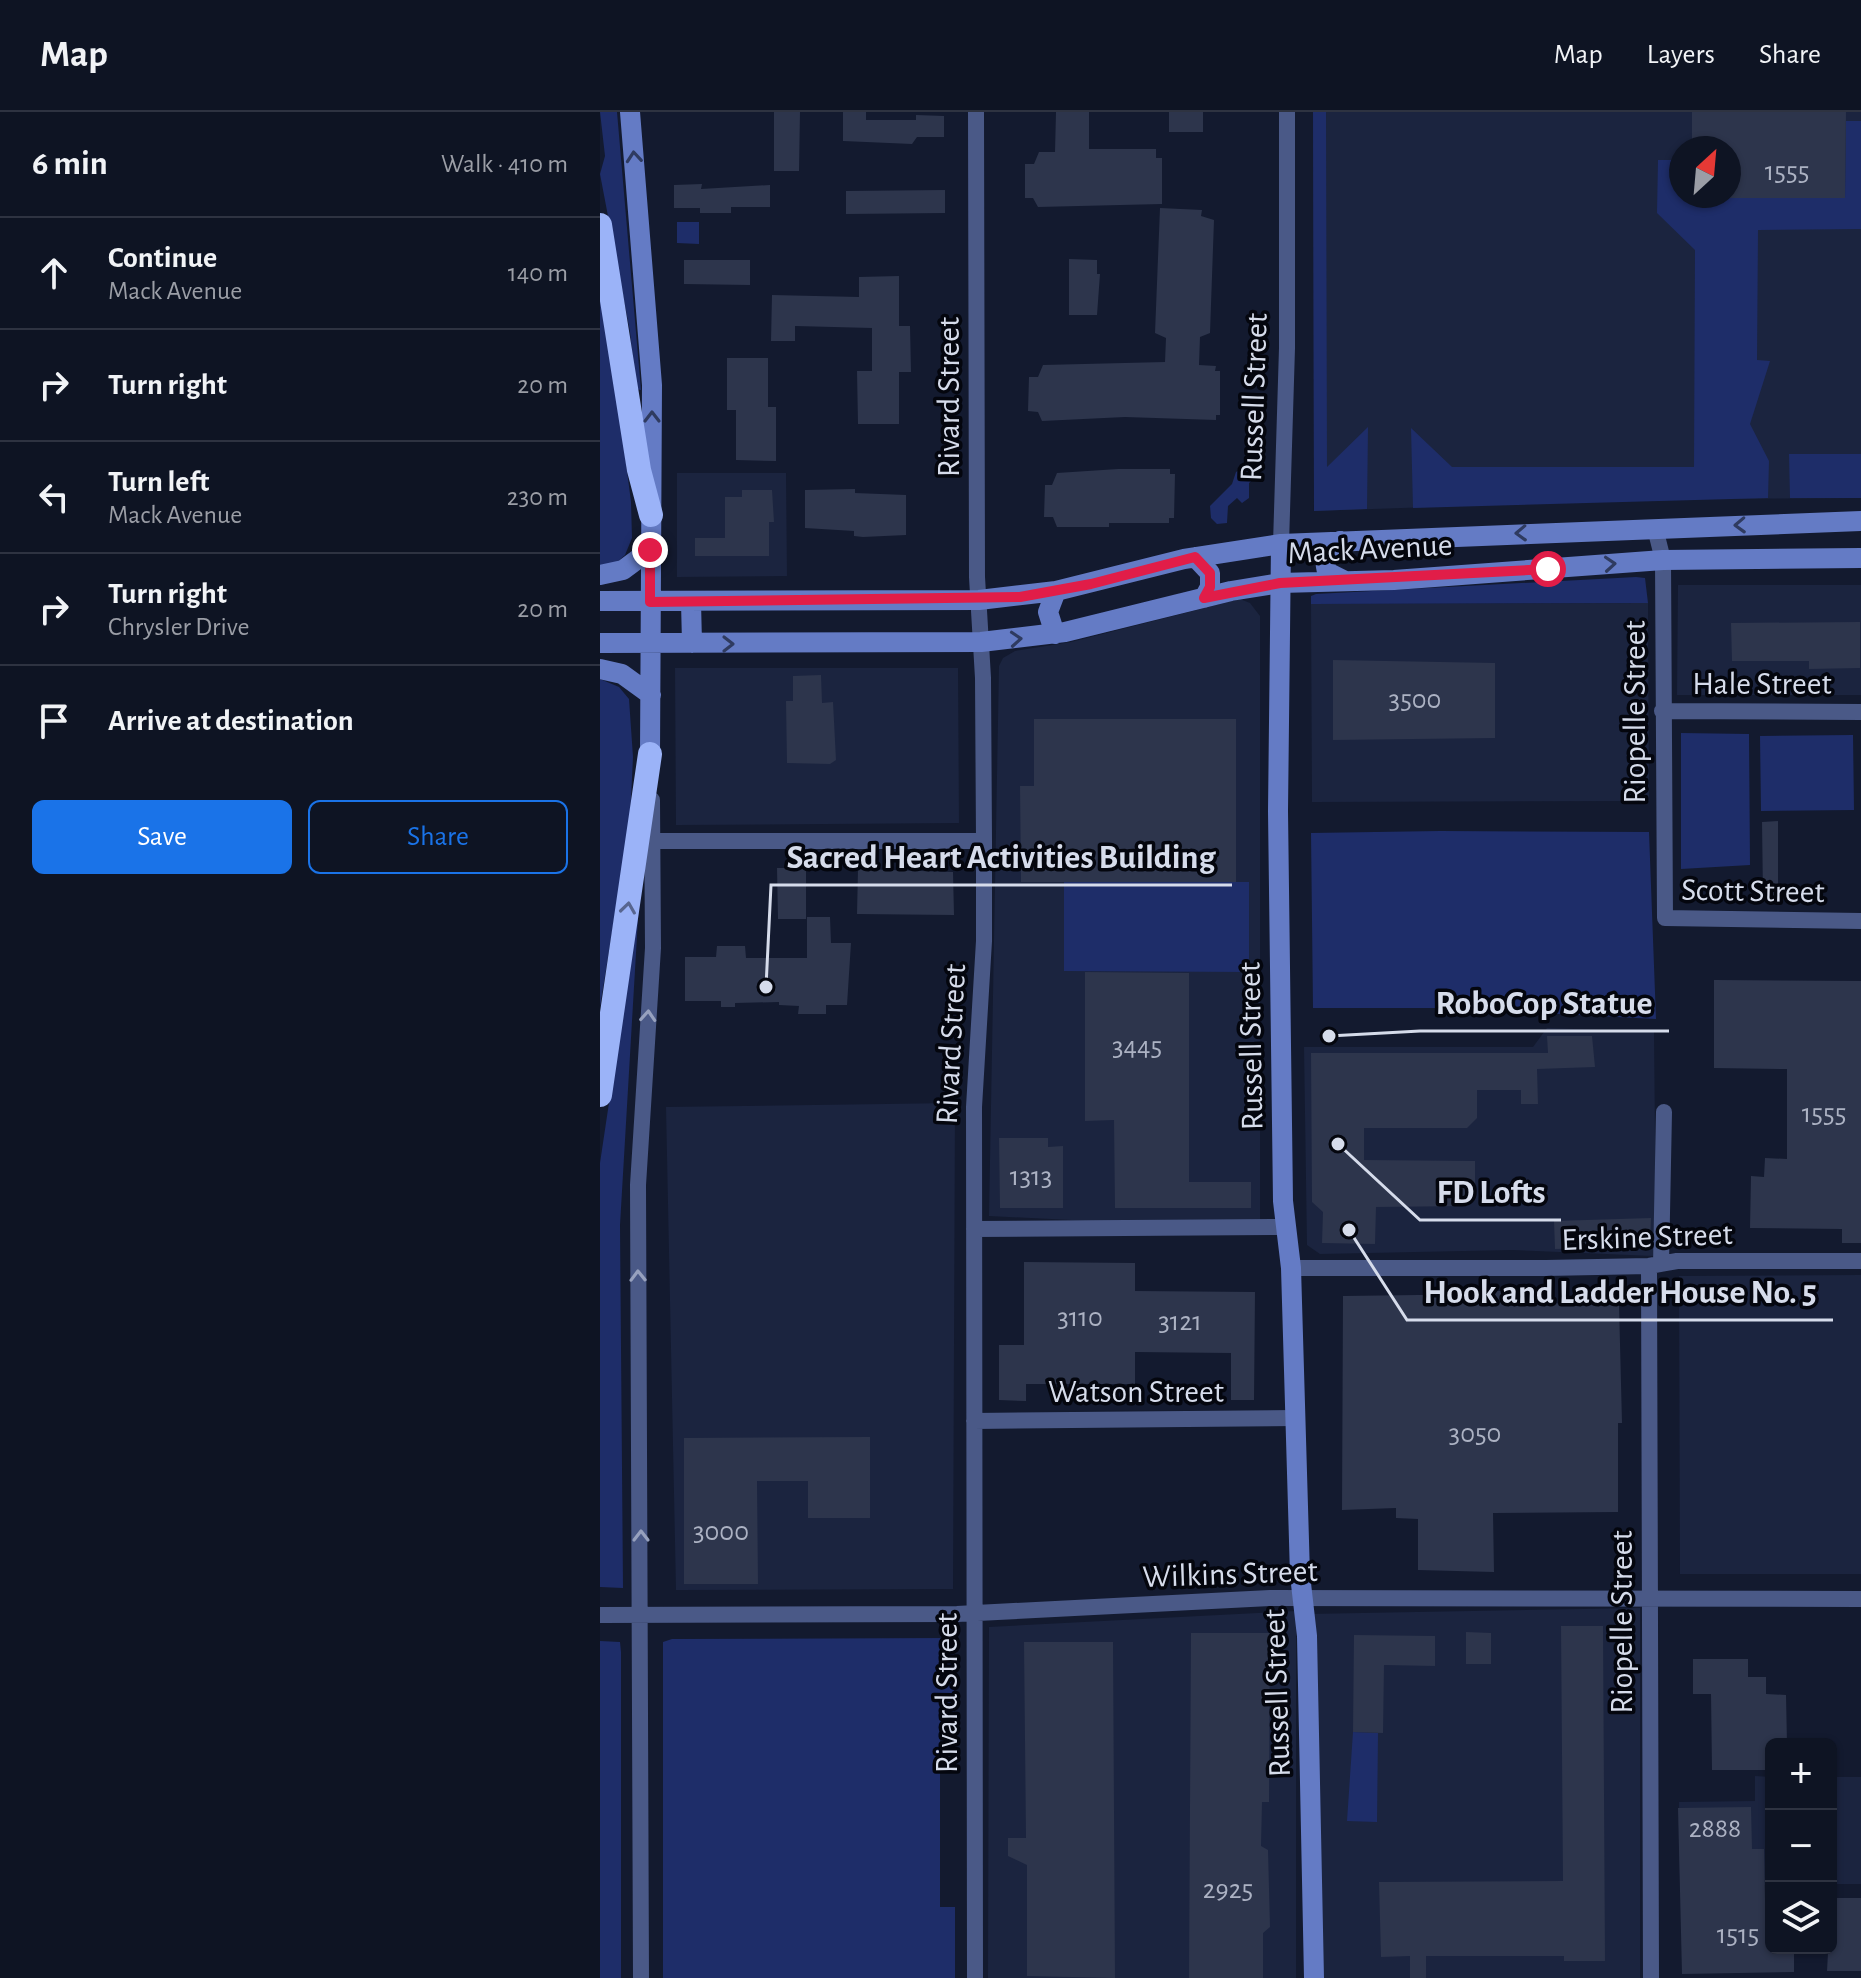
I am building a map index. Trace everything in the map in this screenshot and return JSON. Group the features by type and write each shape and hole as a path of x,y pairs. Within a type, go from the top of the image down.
{"highway":[{"path":"600,225 639,470 651,515"},
{"path":"600,1095 650,754"}],"main road":[{"path":"630,112 652,372 650,754"},
{"name":"Mack Avenue","path":"600,601 979,600 1056,591 1195,557 1281,544 1861,521"},
{"path":"1815,559 1812,546 1823,533 1861,531"},
{"path":"1340,541 1329,548 1324,559 1327,572 1345,581"},
{"name":"Russell Street","path":"1281,544 1278,811 1284,1227 1291,1268 1300,1575 1305,1599 1314,1978"},
{"path":"600,575 632,566 650,550"},
{"path":"1195,557 1210,573 1210,587 1204,598"},
{"name":"Mack Avenue","path":"600,643 981,642 1055,634 1280,583 1663,560 1861,558"},
{"path":"1055,634 1048,612 1056,591"},
{"path":"691,602 692,643"},
{"path":"600,669 622,674 651,695"}],"street":[{"name":"Rivard Street","path":"975,1978 974,1229 984,841 976,112"},
{"name":"Russell Street","path":"1281,544 1287,348 1287,112"},
{"name":"Riopelle Street","path":"1655,528 1663,560 1665,897"},
{"name":"Hale Street","path":"1662,711 1861,712"},
{"path":"641,1978 638,1185 653,948 650,754"},
{"path":"653,841 984,841"},
{"name":"Scott Street","path":"1665,897 1665,918 1861,921"},
{"name":"Riopelle Street","path":"1651,1978 1650,1599 1655,1265 1664,1112"},
{"path":"974,1229 1284,1227"},
{"name":"Erskine Street","path":"1291,1268 1861,1261"},
{"name":"Watson Street","path":"974,1421 1297,1418"},
{"name":"Wilkins Street","path":"608,1615 975,1614 1305,1599 1861,1599"}],"shaded area":[{"path":"600,112 617,112 641,390 636,389 630,332 600,174 605,156"},
{"path":"1313,112 1861,112 1861,498 1666,499 1314,511"},
{"path":"1313,112 1326,112 1327,467 1368,427 1367,509 1314,511"},
{"path":"1846,121 1861,121 1861,229 1758,230 1757,360 1770,361 1750,424 1769,461 1768,498 1413,508 1411,428 1452,467 1694,467 1695,250 1657,213 1658,160 1669,160 1669,208 1741,208 1741,197 1845,198"},
{"path":"677,222 699,222 699,244 677,243"},
{"path":"600,259 631,502 632,538 625,555 613,566 600,566"},
{"path":"1789,454 1861,454 1861,498 1790,498"},
{"path":"1247,465 1255,478 1249,483 1249,498 1242,503 1237,498 1228,506 1227,523 1217,524 1211,518 1210,506 1232,484 1236,472"},
{"path":"677,473 786,473 787,576 677,577"},
{"path":"1645,578 1648,603 1311,604 1311,596 1316,594"},
{"path":"1678,585 1861,585 1861,695 1677,695"},
{"path":"1240,599 1250,603 1260,616 1260,1221 1111,1222 989,1216 999,666 1003,658 1015,651 1071,642"},
{"path":"1648,603 1649,801 1312,802 1311,604"},
{"path":"675,668 958,668 959,823 676,825"},
{"path":"600,679 619,687 629,699 633,757 630,820 600,1007"},
{"path":"1681,733 1749,734 1750,865 1681,869"},
{"path":"1853,735 1854,810 1761,811 1760,736"},
{"path":"1649,832 1656,1019 1438,1008 1313,1008 1311,833"},
{"path":"1064,882 1249,882 1249,972 1064,971"},
{"path":"639,902 620,1225 623,1588 600,1587 600,1163"},
{"path":"1547,1028 1654,1032 1656,1241 1653,1256 1512,1250 1320,1254 1307,1245 1304,1047 1533,1047"},
{"path":"955,1103 953,1589 676,1590 666,1107"},
{"path":"1861,1275 1861,1574 1680,1574 1679,1276"},
{"path":"1640,1608 1640,1978 1322,1978 1308,1614"},
{"path":"1296,1611 1296,1978 988,1978 989,1627"},
{"path":"672,1639 954,1640 954,1734 940,1734 940,1907 955,1907 955,1978 663,1978 663,1642"},
{"path":"600,1641 620,1642 621,1652 621,1978 600,1978"},
{"path":"1353,1732 1378,1733 1377,1822 1347,1821"},
{"path":"1755,1776 1765,1777 1765,1885 1680,1885 1679,1802 1755,1801"},
{"path":"1837,1777 1861,1777 1861,1884 1837,1884"}],"building":[{"path":"774,112 800,112 799,171 774,171"},
{"path":"843,112 866,112 866,120 916,120 916,115 944,116 944,137 917,137 912,144 843,141"},
{"path":"1056,112 1089,112 1089,149 1156,149 1156,158 1162,158 1162,204 1038,207 1033,198 1025,198 1025,164 1034,164 1039,152 1055,152"},
{"path":"1169,112 1203,112 1203,132 1169,132"},
{"path":"1692,112 1846,112 1845,198 1741,198 1741,136 1692,136"},
{"path":"702,184 701,189 770,185 770,207 731,207 731,213 700,213 700,208 674,208 674,185"},
{"path":"945,190 945,213 846,214 846,191"},
{"path":"1160,208 1202,210 1201,216 1214,220 1210,333 1200,337 1199,365 1216,366 1215,371 1220,371 1220,415 1216,415 1216,420 1125,417 1042,421 1038,412 1028,411 1029,377 1038,377 1043,365 1165,362 1166,338 1155,333"},
{"path":"1069,259 1097,260 1097,274 1100,274 1097,315 1069,315"},
{"path":"684,260 750,260 750,285 684,284"},
{"path":"899,276 899,326 910,326 911,372 899,372 899,424 858,424 857,371 872,371 872,328 795,326 795,341 771,341 772,295 859,297 859,277"},
{"path":"727,358 768,358 768,407 776,407 776,461 736,460 736,410 727,410"},
{"path":"1170,469 1170,474 1175,474 1174,518 1169,518 1169,523 1057,527 1053,517 1044,517 1045,485 1052,485 1057,473"},
{"path":"855,489 855,493 906,495 906,535 863,537 854,536 854,531 805,528 805,490"},
{"path":"742,490 772,490 774,522 769,522 769,556 695,556 695,538 725,538 725,497 742,497"},
{"path":"1860,622 1860,668 1809,669 1809,661 1732,661 1731,623"},
{"path":"1333,660 1495,663 1495,738 1333,740"},
{"path":"821,675 822,703 833,702 836,760 830,764 787,763 786,701 793,701 793,676"},
{"path":"1034,719 1236,719 1236,882 1021,882 1020,786 1034,786"},
{"path":"1778,821 1778,896 1763,896 1762,822"},
{"path":"777,868 806,868 806,919 778,919"},
{"path":"858,869 953,872 954,915 857,914"},
{"path":"807,917 830,917 831,943 851,943 847,1005 826,1005 826,1014 798,1014 799,1006 779,1005 779,1002 735,1003 735,1007 721,1007 721,1001 685,1001 685,957 716,957 717,946 745,946 746,958 807,958"},
{"path":"1085,972 1189,973 1189,1182 1251,1182 1251,1208 1115,1208 1114,1120 1085,1121"},
{"path":"1714,980 1861,981 1861,1243 1842,1243 1842,1229 1750,1228 1751,1176 1764,1177 1765,1158 1787,1159 1787,1069 1714,1068"},
{"path":"1547,1036 1592,1036 1595,1067 1537,1069 1538,1104 1521,1104 1521,1090 1477,1090 1477,1118 1467,1128 1364,1128 1364,1160 1475,1161 1475,1196 1467,1206 1376,1207 1375,1244 1322,1243 1323,1212 1312,1202 1311,1053 1548,1053"},
{"path":"999,1138 1048,1138 1048,1147 1063,1146 1063,1208 1000,1208"},
{"path":"1651,1218 1650,1246 1555,1249 1554,1221"},
{"path":"1024,1262 1135,1263 1135,1291 1255,1292 1254,1400 1231,1400 1231,1353 1135,1352 1135,1384 1026,1384 1026,1401 999,1400 999,1345 1024,1345"},
{"path":"1494,1291 1526,1291 1526,1303 1619,1304 1622,1423 1618,1423 1618,1512 1493,1513 1494,1572 1418,1570 1418,1519 1396,1518 1396,1508 1342,1510 1343,1296 1494,1294"},
{"path":"870,1437 870,1518 808,1518 808,1481 757,1481 758,1584 684,1584 684,1438"},
{"path":"1561,1626 1603,1626 1605,1961 1564,1961 1564,1956 1426,1956 1426,1978 1410,1978 1410,1956 1381,1957 1379,1882 1563,1881"},
{"path":"1466,1632 1491,1633 1491,1664 1466,1664"},
{"path":"1191,1633 1270,1633 1269,1802 1262,1802 1261,1846 1268,1850 1270,1927 1263,1933 1263,1978 1189,1978"},
{"path":"1354,1635 1435,1636 1435,1666 1384,1665 1383,1733 1353,1732"},
{"path":"1024,1642 1113,1642 1115,1978 1027,1976 1027,1865 1008,1856 1008,1838 1026,1838"},
{"path":"1693,1659 1748,1659 1748,1677 1766,1677 1766,1694 1786,1695 1787,1738 1765,1738 1765,1770 1712,1770 1711,1694 1693,1694"},
{"path":"1751,1807 1752,1849 1764,1849 1765,1954 1794,1954 1794,1972 1682,1974 1678,1808"},
{"path":"1837,1898 1861,1898 1861,1971 1827,1971 1828,1954 1837,1954"}],"place":[{"name":"Sacred Heart Activities Building","path":"766,987"},
{"name":"RoboCop Statue","path":"1329,1036"},
{"name":"FD Lofts","path":"1338,1144"},
{"name":"Hook and Ladder House No. 5","path":"1349,1230"}],"route":[{"path":"650,550 650,602 979,600 1020,597 1091,584 1195,557 1204,563 1210,573 1210,587 1204,598 1280,583 1394,580 1548,569"}]}
